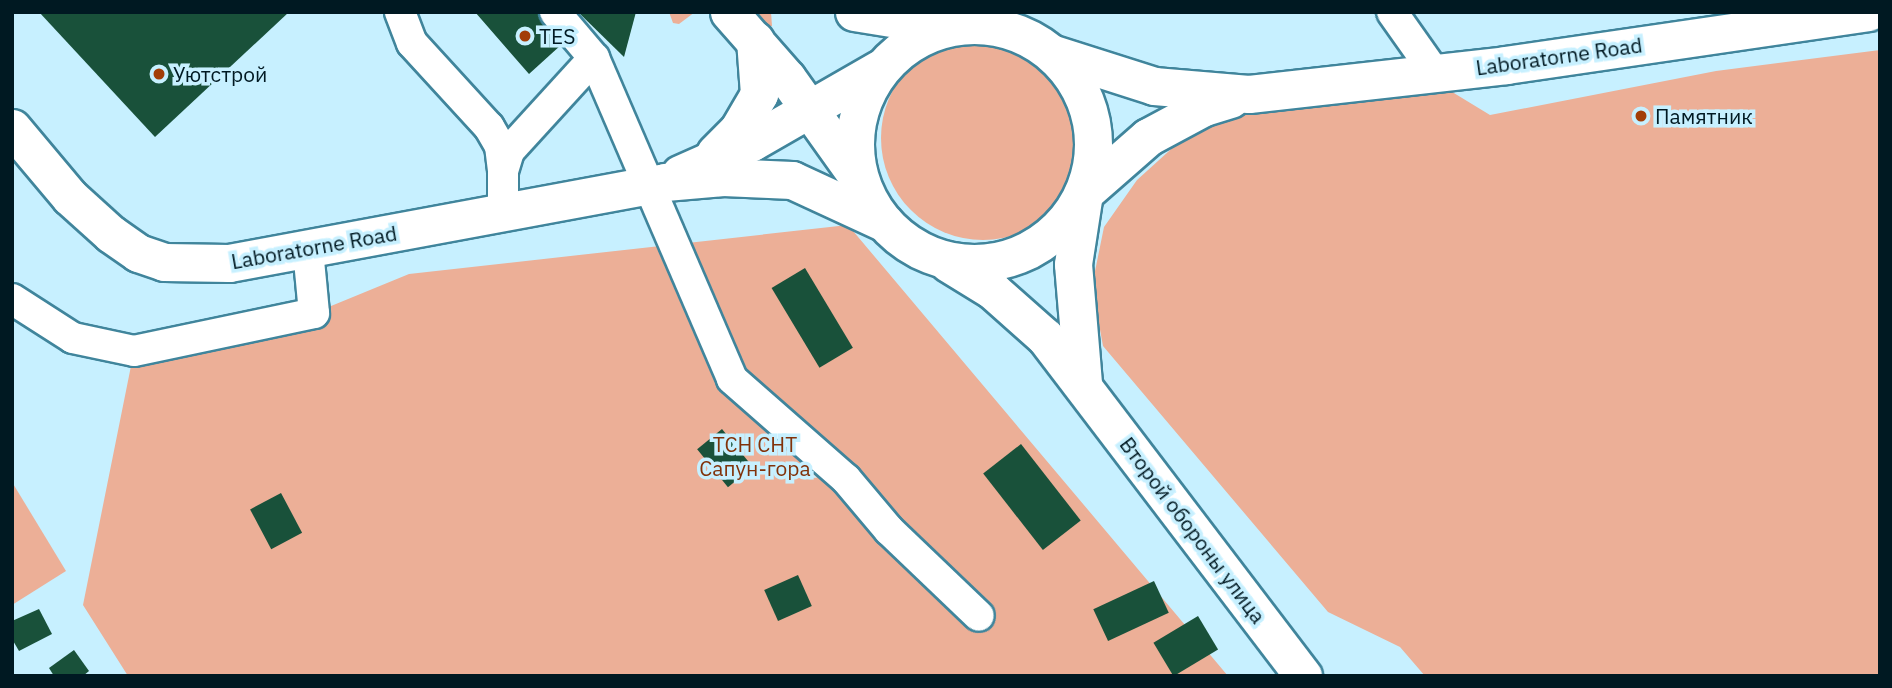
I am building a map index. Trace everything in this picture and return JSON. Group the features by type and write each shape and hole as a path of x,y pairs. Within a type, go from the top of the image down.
{"main road":[{"path":"729,12 811,110 857,176 885,223 912,245 943,259 985,263 1026,252 1060,228 1084,193"},
{"path":"854,12 947,27 1006,29 1054,54 1072,75 1090,112 1094,153 1084,193 1073,264 1083,383"},
{"name":"Laboratorne Road","path":"1084,193 1148,137 1204,107 1249,94 1435,73 1743,22 1868,12"},
{"path":"857,176 854,127 861,103 886,65 903,48 947,27"},
{"path":"711,156 738,130 759,94 755,40"},
{"name":"Laboratorne Road","path":"1054,54 1154,86 1249,94"},
{"name":"Laboratorne Road","path":"659,184 711,156 752,142 886,65"},
{"name":"Laboratorne Road","path":"12,128 70,197 138,253 164,262 229,263 503,215 659,184 723,177 792,180 885,223"},
{"name":"Второй обороны улица","path":"943,259 1020,312 1083,383 1303,676"}],"lane":[{"path":"400,12 412,43 489,127 500,146 503,215"},
{"path":"555,12 594,58 659,184 686,276 732,379 846,479 889,530 979,616"},
{"path":"1392,12 1435,73"},
{"path":"503,171 509,151 594,58"},
{"path":"12,299 73,338 134,351 314,313 308,249"}],"green space":[{"path":"669,12 695,12 679,24 673,23"},
{"path":"747,12 771,12 772,26 763,27"},
{"path":"983,36 1022,44 1055,66 1077,99 1085,138 1077,177 1055,210 1022,232 983,240 944,232 911,210 889,177 881,138 889,99 911,66 944,44"},
{"path":"1880,50 1880,676 1425,676 1400,647 1328,612 1103,346 1092,286 1104,227 1137,180 1190,132 1241,113 1298,102 1444,87 1490,115 1716,71"},
{"name":"ТСН СНТ Сапун-гора","path":"848,225 1228,676 128,676 83,605 134,351 314,313 409,274"},
{"path":"12,482 66,571 12,605"}],"building":[{"name":"Уютстрой","path":"39,12 289,12 155,137"},
{"name":"TES","path":"475,12 563,12 546,28 561,45 529,74"},
{"name":"TES","path":"578,12 636,12 624,57"},
{"path":"805,268 853,348 819,368 772,288"},
{"path":"722,429 753,467 728,487 697,449"},
{"path":"1021,444 1081,520 1043,550 983,474"},
{"path":"281,493 302,533 271,549 250,509"},
{"path":"798,575 812,606 778,621 764,590"},
{"path":"1154,581 1169,613 1108,641 1093,609"},
{"path":"39,609 52,634 19,651 12,639 12,621"},
{"path":"1198,616 1218,649 1173,676 1153,643"},
{"path":"74,650 89,671 83,676 54,676 49,668"}],"place":[{"name":"TES","path":"525,36"},
{"name":"Уютстрой","path":"159,74"},
{"name":"Памятник","path":"1641,116"}]}
